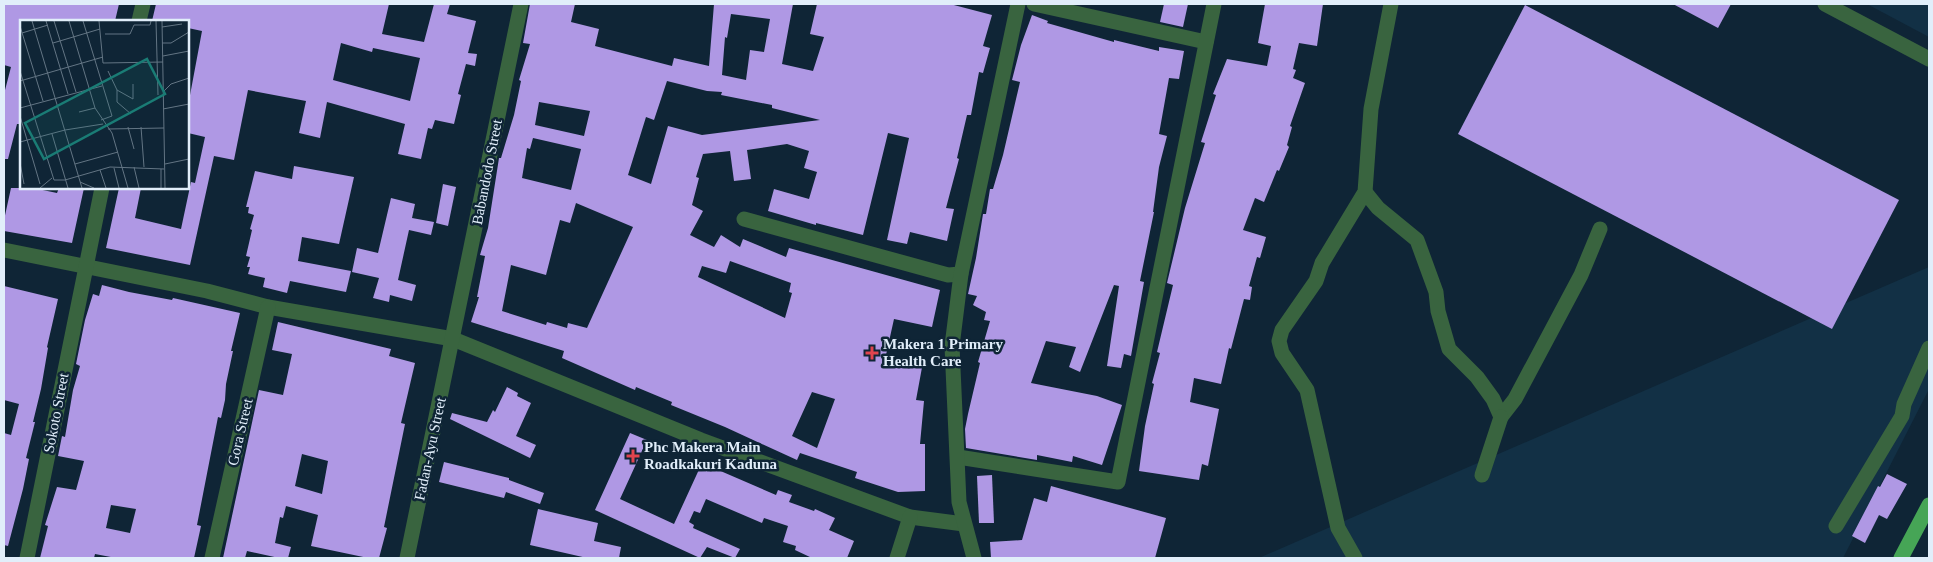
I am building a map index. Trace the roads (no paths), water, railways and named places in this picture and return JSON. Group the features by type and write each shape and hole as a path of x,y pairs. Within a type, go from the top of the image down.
{"main road":[{"path":"1901,558 1925,520 1929,505"}],"street":[{"path":"139,20 142,4"},
{"name":"Babandodo Street","path":"453,339 521,4"},
{"path":"974,558 959,502 952,346 961,274 1018,4"},
{"path":"1034,4 1206,42"},
{"path":"958,457 1118,482 1214,4"},
{"path":"1355,558 1338,528 1307,390 1282,352 1279,341 1282,330 1316,281 1322,263 1365,192 1372,109 1391,4"},
{"path":"1825,4 1929,59"},
{"name":"Sokoto Street","path":"27,558 102,189"},
{"path":"1365,192 1378,208 1417,240 1436,292 1438,311 1449,349 1477,377 1493,399 1501,417"},
{"path":"744,219 948,275 961,274"},
{"path":"1482,475 1501,417 1515,399 1581,275 1600,229"},
{"path":"4,250 207,291 268,307 453,339 700,440 910,517 964,524"},
{"name":"Gora Street","path":"212,558 268,307"},
{"name":"Fadan-Ayu Street","path":"407,558 453,339"},
{"path":"1836,526 1902,416 1904,404 1929,348"},
{"path":"897,558 910,517"}],"place":[{"name":"Makera 1 Primary Health Care","path":"872,353"},
{"name":"Phc Makera Main Roadkakuri Kaduna","path":"633,456"}]}
